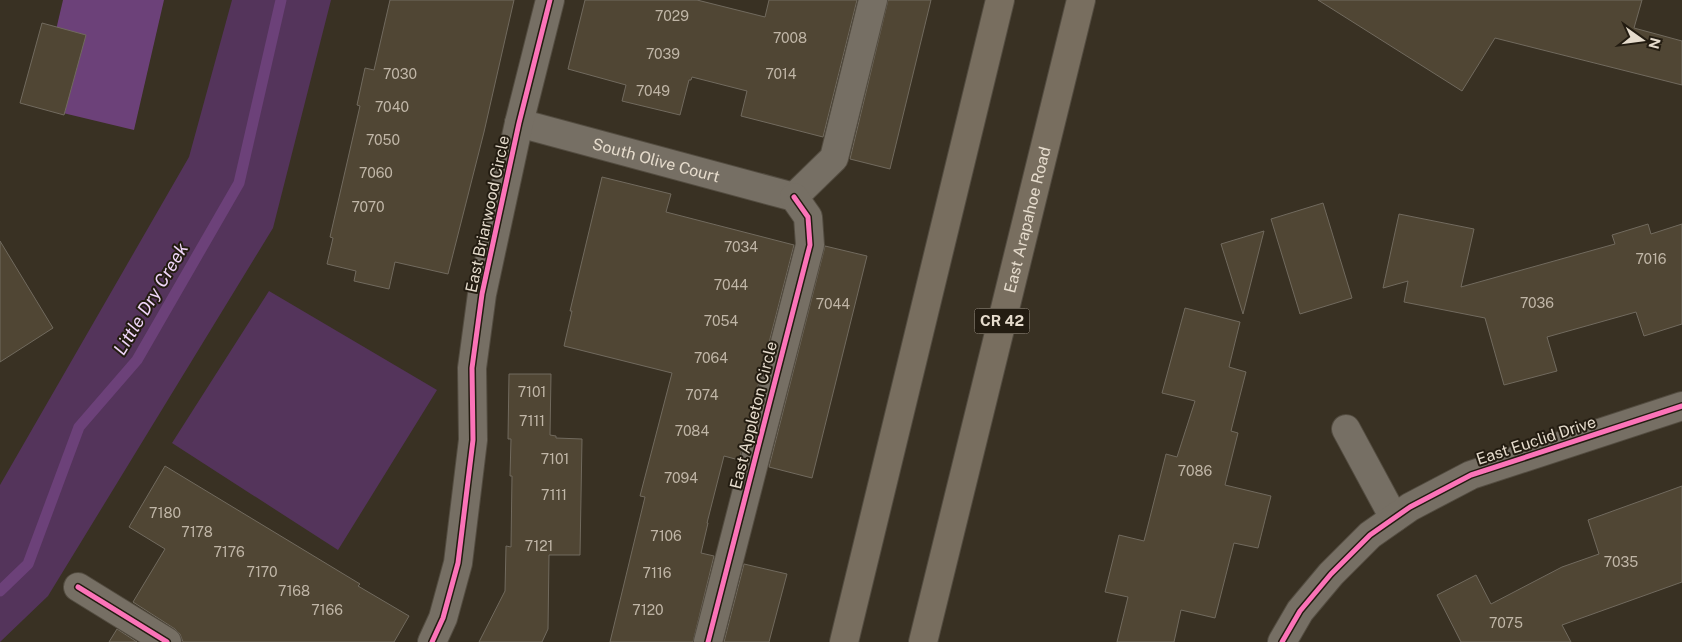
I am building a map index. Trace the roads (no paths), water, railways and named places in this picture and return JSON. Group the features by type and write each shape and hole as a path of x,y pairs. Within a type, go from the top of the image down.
{"main road":[{"path":"844,642 1000,0"},
{"name":"East Arapahoe Road","path":"923,642 1081,0"}],"street":[{"name":"East Briarwood Circle","path":"432,642 443,618 458,563 473,440 473,359 482,294 519,123 550,0"},
{"path":"794,197 834,158 873,0"},
{"name":"South Olive Court","path":"519,123 794,197"},
{"name":"East Appleton Circle","path":"708,642 810,245 808,217 794,197"},
{"name":"East Euclid Drive","path":"1282,642 1300,611 1331,574 1370,535 1410,507 1471,475 1682,406"},
{"path":"1346,429 1394,518"},
{"path":"78,587 167,642"}],"waterway":[{"name":"Little Dry Creek","path":"0,591 28,564 79,427 137,360 239,183 281,0"}]}
